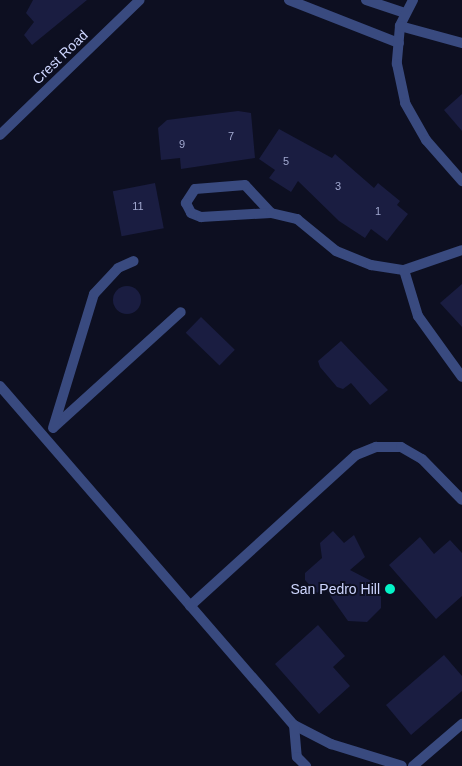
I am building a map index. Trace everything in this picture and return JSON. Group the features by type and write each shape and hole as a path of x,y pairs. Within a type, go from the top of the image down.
{"street":[{"name":"Crest Road","path":"0,135 140,0"},
{"path":"289,0 399,43"},
{"path":"366,0 405,13"},
{"path":"413,0 400,26 397,64 405,103 426,140 462,181"},
{"path":"400,26 462,43"},
{"path":"271,213 245,185 194,189 186,203 191,213 202,217 271,213 297,219 336,252 371,265 404,270 462,250"},
{"path":"53,428 94,294 118,268 134,261"},
{"path":"404,270 418,316 462,377"},
{"path":"44,436 181,312"},
{"path":"0,386 294,725 331,744 402,766"},
{"path":"190,606 356,456 376,447 401,447 422,459 462,500"},
{"path":"413,766 462,724"},
{"path":"294,725 297,757 306,766"}],"building":[{"path":"33,0 87,0 32,45 24,35 34,22 26,13"},
{"path":"462,94 462,131 444,110"},
{"path":"238,111 251,113 255,158 181,169 180,158 161,160 158,128 167,120"},
{"path":"279,129 332,158 335,154 374,188 378,183 400,201 397,205 408,214 387,241 371,229 365,238 339,221 298,181 291,192 269,178 275,170 259,159"},
{"path":"155,183 164,228 122,236 113,191"},
{"path":"462,284 462,327 440,303"},
{"path":"127,286 137,290 141,300 137,310 127,314 117,310 113,300 117,290"},
{"path":"201,317 235,350 220,365 186,333"},
{"path":"341,341 388,390 370,405 351,383 343,389 337,387 320,367 318,361"},
{"path":"333,531 344,543 354,535 365,557 350,570 377,584 381,593 381,608 367,622 348,621 324,587 317,593 305,580 305,573 322,558 320,543"},
{"path":"420,537 434,554 450,540 462,553 462,596 436,619 389,565"},
{"path":"318,625 345,656 333,667 350,686 319,714 275,664"},
{"path":"444,655 462,676 462,691 411,735 386,705"}],"place":[{"name":"San Pedro Hill","path":"390,589"}]}
